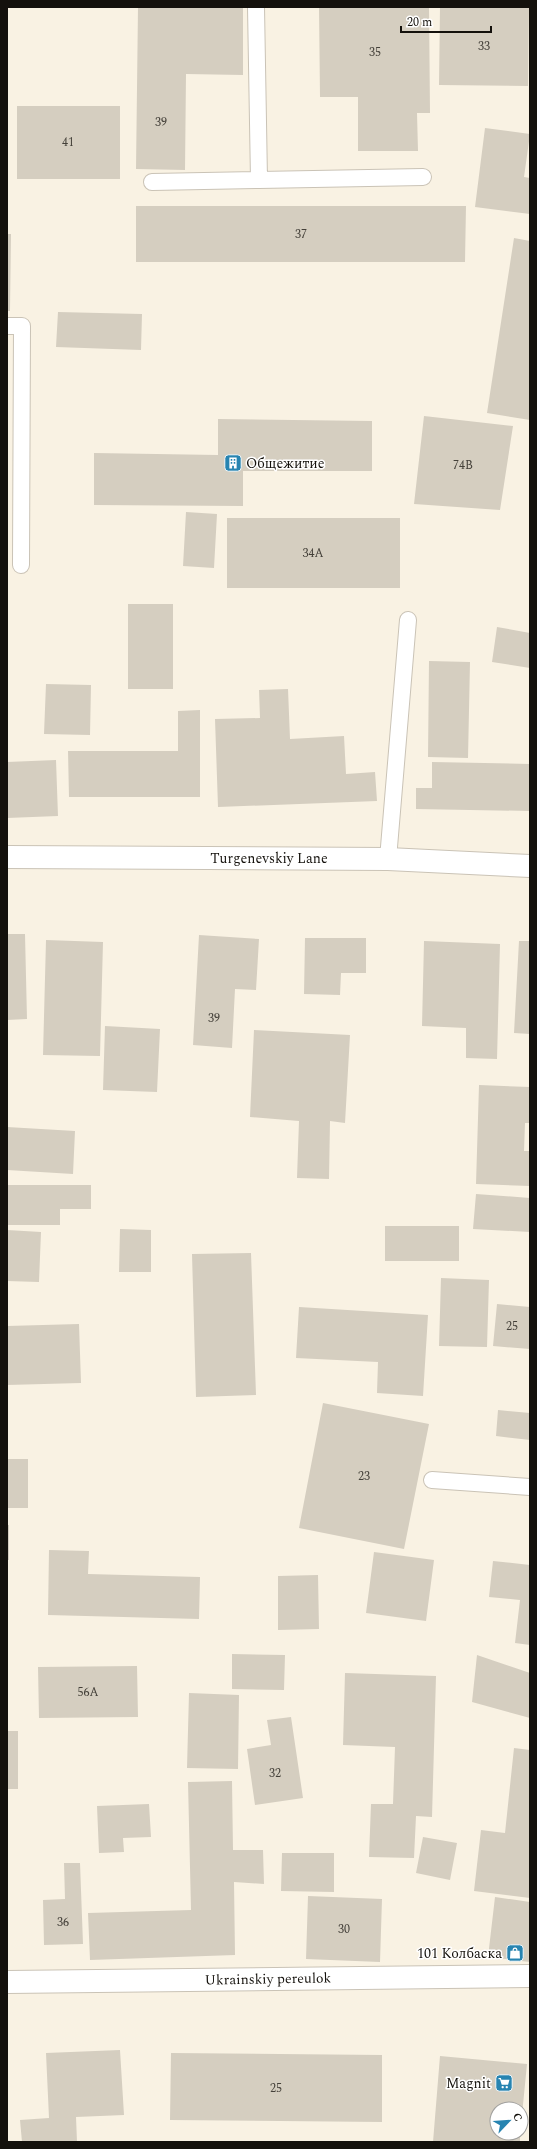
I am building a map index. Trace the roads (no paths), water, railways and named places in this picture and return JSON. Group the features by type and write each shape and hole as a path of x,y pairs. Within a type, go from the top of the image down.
{"street":[{"name":"Turgenevskiy Lane","path":"7,857 388,859 530,866"},
{"name":"Ukrainskiy pereulok","path":"7,1982 530,1976"}],"lane":[{"path":"256,7 260,180"},
{"path":"152,182 423,176"},
{"path":"7,326 22,326 21,565"},
{"path":"388,859 408,620"},
{"path":"432,1480 530,1487"}],"place":[{"name":"Общежитие","path":"233,463"},
{"name":"101 Колбаска","path":"515,1953"},
{"name":"Magnit","path":"504,2083"}]}
